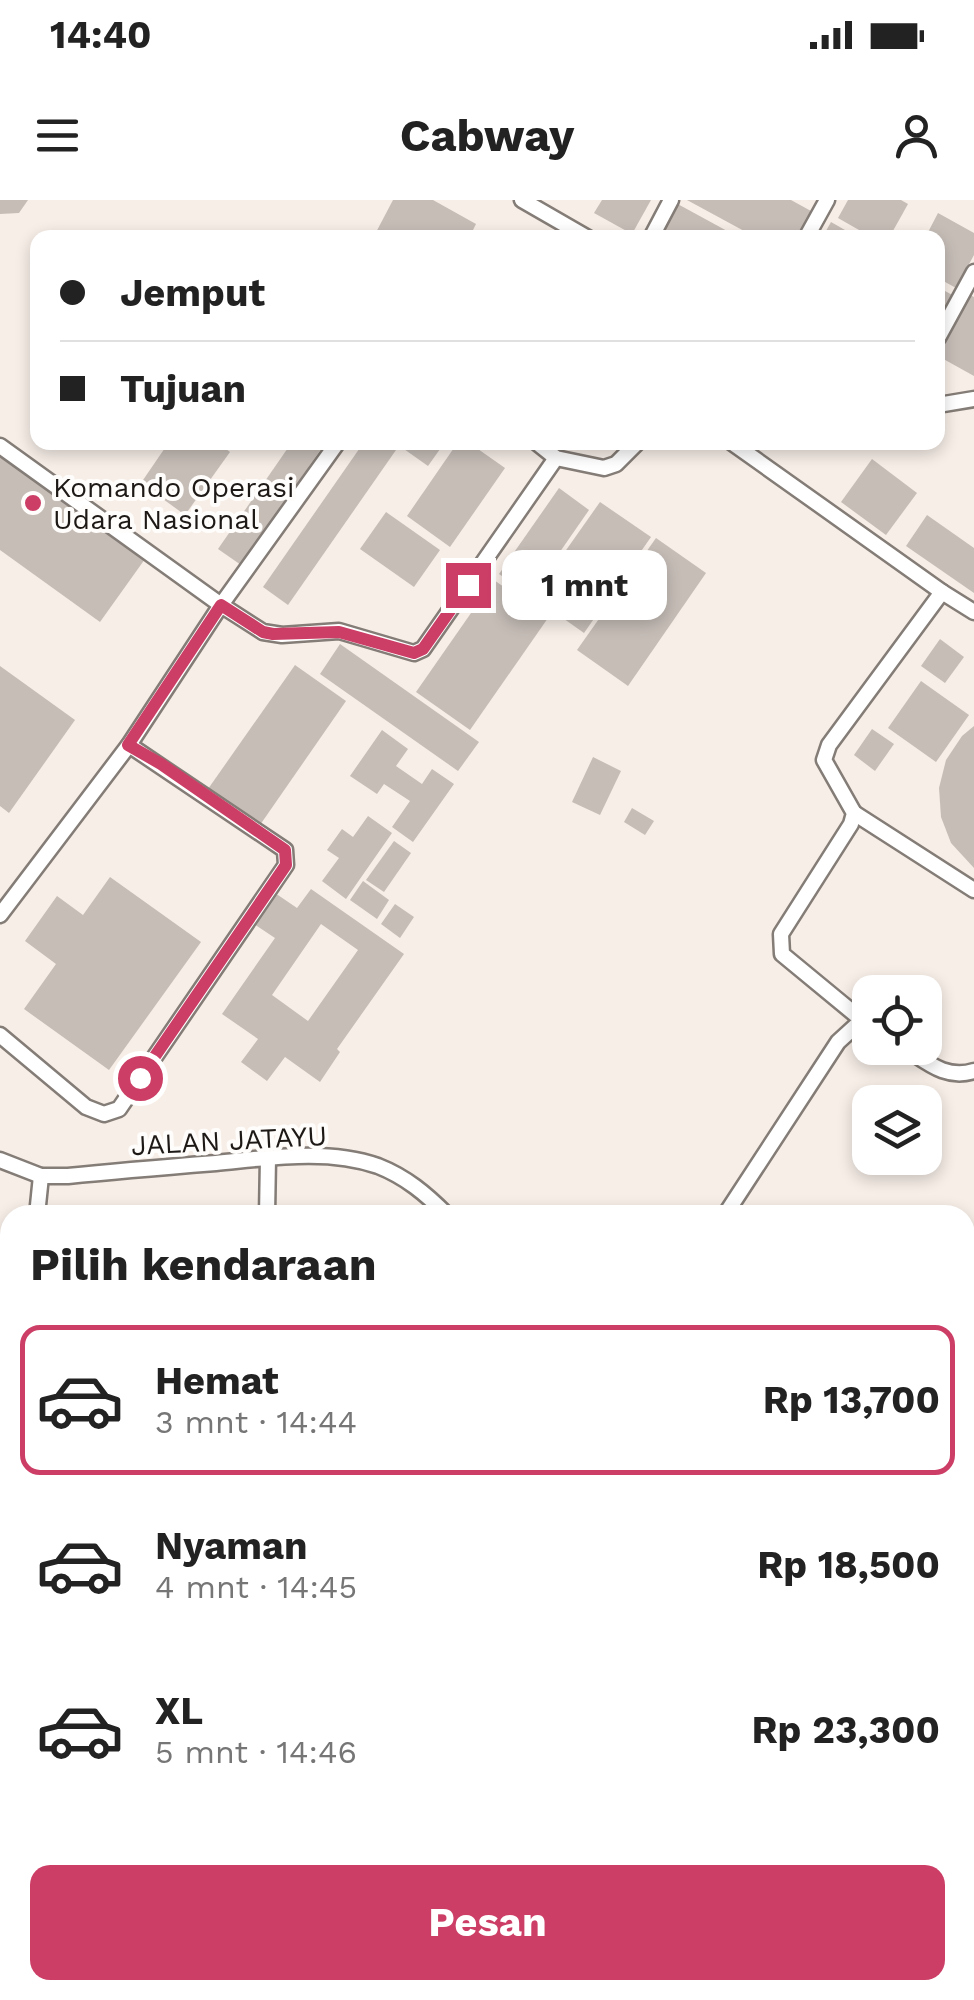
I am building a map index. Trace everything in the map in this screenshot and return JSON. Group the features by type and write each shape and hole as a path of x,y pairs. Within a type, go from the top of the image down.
{"lane":[{"path":"522,200 574,230"},
{"path":"655,230 671,200"},
{"path":"810,230 827,200"},
{"path":"945,325 974,272"},
{"path":"945,404 974,399"},
{"path":"0,446 263,632 339,632 414,653 423,649 556,458"},
{"path":"0,915 128,745 221,605 332,450"},
{"path":"546,450 556,458 604,468 616,464 630,450"},
{"path":"743,450 974,612"},
{"path":"942,592 829,745 824,760 854,813 974,890"},
{"path":"0,1036 86,1106 104,1114 119,1109 286,865 285,850 128,745"},
{"path":"852,1011 782,954 780,944 781,934 851,824 854,813"},
{"path":"732,1205 838,1042 852,1032"},
{"path":"931,1065 943,1073 962,1075 974,1071"},
{"name":"JALAN JATAYU","path":"0,1160 40,1176 307,1156 375,1165 418,1188 436,1205"},
{"path":"267,1205 268,1158"},
{"path":"38,1205 40,1176"}],"building":[{"path":"0,200 28,200 19,213 0,214"},
{"path":"393,200 433,200 476,224 473,230 377,230"},
{"path":"602,200 651,200 634,230 625,230 594,213"},
{"path":"687,200 791,200 811,211 801,230 742,230"},
{"path":"848,200 901,200 908,204 893,230 859,230 838,218"},
{"path":"674,202 725,230 659,230"},
{"path":"938,213 974,233 974,255 956,288 945,282 945,230 929,230"},
{"path":"831,222 845,230 826,230"},
{"path":"945,291 954,296 945,312"},
{"path":"970,295 974,297 974,376 945,360 945,343"},
{"path":"164,450 230,452 185,515 141,483"},
{"path":"286,450 320,450 241,565 218,549"},
{"path":"358,450 396,450 288,605 263,587"},
{"path":"405,450 439,450 428,466"},
{"path":"452,450 479,450 505,468 450,547 407,516"},
{"name":"Komando Operasi Udara Nasional","path":"0,455 145,559 100,622 0,550"},
{"path":"872,459 917,493 886,535 841,502"},
{"path":"559,488 589,510 530,595 499,574"},
{"path":"600,502 651,537 584,633 533,597"},
{"path":"386,512 440,550 414,587 360,549"},
{"path":"927,515 974,548 974,593 906,546"},
{"path":"656,538 706,573 628,686 577,650"},
{"path":"494,580 548,618 470,730 416,692"},
{"path":"940,639 964,657 945,683 921,666"},
{"path":"340,644 479,742 458,771 320,674"},
{"path":"295,665 346,701 260,825 208,789"},
{"path":"0,666 75,720 9,813 0,806"},
{"path":"921,681 969,715 936,762 888,728"},
{"path":"974,726 974,868 951,843 941,817 939,788 946,760"},
{"path":"872,729 894,744 875,771 854,755"},
{"path":"382,730 408,749 396,766 422,784 432,769 454,784 413,842 392,827 410,801 384,784 377,794 350,776"},
{"path":"593,757 621,771 600,815 572,802"},
{"path":"632,808 654,821 645,835 624,822"},
{"path":"368,816 392,833 346,899 322,881 339,858 327,850 342,829 353,837"},
{"path":"394,841 411,853 384,892 366,880"},
{"path":"110,877 201,942 109,1070 24,1009 56,964 25,941 57,896 83,915"},
{"path":"363,881 389,900 377,919 350,900"},
{"path":"311,889 404,954 337,1049 340,1052 320,1082 285,1057 267,1081 241,1062 258,1039 222,1014 275,938 254,924 275,893 297,908","holes":["321,924 358,950 308,1021 272,995"]},
{"path":"395,904 414,917 400,938 381,924"}],"place":[{"name":"Komando Operasi Udara Nasional","path":"33,503"}],"route":[{"path":"140,1078 288,858 285,850 128,745 221,605 263,632 347,633 414,653 423,649 468,585"}]}
